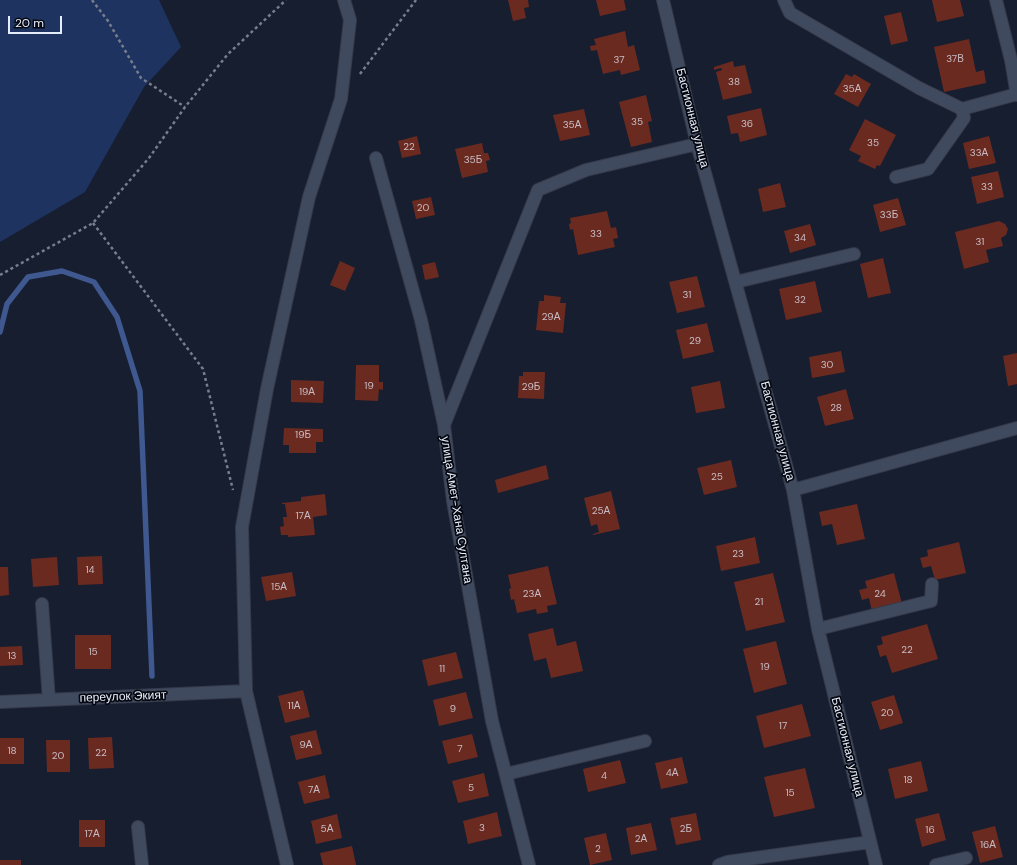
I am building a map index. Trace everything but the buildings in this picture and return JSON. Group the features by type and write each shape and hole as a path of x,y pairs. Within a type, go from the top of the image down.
{"street":[{"path":"287,865 246,691 242,527 267,389 309,196 341,99 350,20 344,0"},
{"name":"Бастионная улица","path":"663,0 697,144 793,490 818,629 876,865"},
{"path":"784,0 790,13 919,88 962,109 1017,95 1014,59 996,0"},
{"path":"896,177 928,169 964,118 962,109"},
{"path":"444,425 538,190 586,170 697,144"},
{"name":"улица Амет-Хана Султана","path":"376,158 421,320 444,425 453,501 492,721 529,865"},
{"path":"736,282 854,254"},
{"path":"793,490 1017,428"},
{"path":"818,629 931,601 932,584"},
{"path":"42,604 49,700"},
{"name":"переулок Экият","path":"0,702 246,691"},
{"path":"506,774 645,741"},
{"path":"138,827 142,865"},
{"path":"724,864 870,842"},
{"path":"936,865 966,858"}],"path":[{"path":"92,0 108,22 141,78 185,107"},
{"path":"0,275 93,223 149,158 185,107 228,54 286,0"},
{"path":"341,99 416,0"},
{"path":"93,223 203,368 234,497"}],"shaded area":[{"path":"0,0 159,0 181,47 144,87 85,192 0,242"}],"waterway":[{"path":"0,332 7,304 28,277 62,271 94,282 117,317 140,391 152,676"}]}
